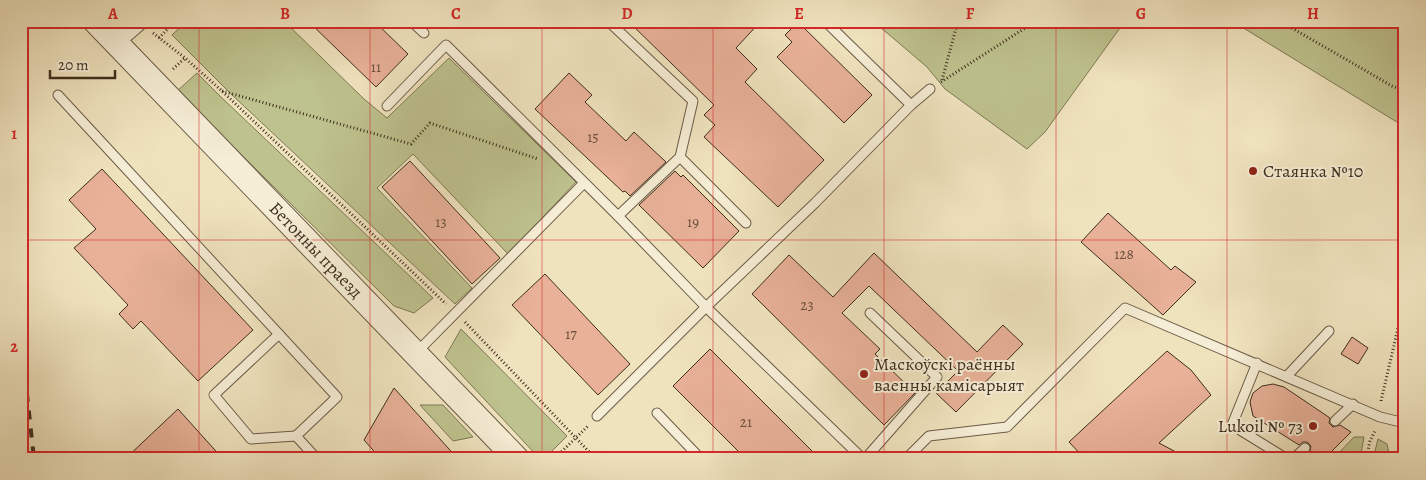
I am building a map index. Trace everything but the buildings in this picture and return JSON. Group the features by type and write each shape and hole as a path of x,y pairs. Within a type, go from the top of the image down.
{"street":[{"name":"Бетонны праезд","path":"95,21 517,459"},
{"path":"115,41 138,21"}],"lane":[{"path":"411,21 424,33"},
{"path":"608,21 693,100 680,157 618,216"},
{"path":"825,21 910,105"},
{"path":"387,106 446,45 618,216 706,307 864,459 937,376 870,313"},
{"path":"598,416 706,307 814,203 910,105 930,89"},
{"path":"58,95 279,334 337,397 296,436 251,439 214,395 279,334"},
{"path":"680,157 746,223"},
{"path":"415,353 584,183"},
{"path":"906,459 929,436 1007,427 1125,308 1380,417 1405,423"},
{"path":"1287,376 1329,331"},
{"path":"1257,363 1232,425 1287,459"},
{"path":"1335,421 1353,404"},
{"path":"656,412 701,459"},
{"path":"296,436 317,459"},
{"path":"1293,459 1305,448"}],"path":[{"path":"138,21 185,58 222,91 455,313 596,459"},
{"path":"159,38 175,21"},
{"path":"941,83 958,21"},
{"path":"930,89 1036,21"},
{"path":"1284,21 1290,27 1392,86 1405,91"},
{"path":"222,91 411,144 430,122 572,170"},
{"path":"1366,459 1370,441 1380,417 1380,403 1405,298"},
{"path":"554,459 598,416"}],"green space":[{"path":"187,21 284,21 364,99 387,118 449,58 576,182 508,254 413,154 377,188 472,288 455,304 231,94 172,35"},
{"path":"873,21 1125,21 1045,132 1027,149 945,89 927,67"},
{"path":"1232,21 1405,21 1405,127"},
{"path":"197,73 433,298 414,313 394,306 177,91"},
{"path":"461,329 567,436 544,459 540,459 445,357"},
{"path":"420,405 443,405 473,437 453,441"},
{"path":"1354,437 1364,437 1360,459 1333,459"},
{"path":"1378,439 1387,444 1390,459 1373,459"}],"railway":[{"path":"21,339 34,459"}],"place":[{"name":"Стаянка №10","path":"1253,171"},
{"name":"Маскоўскі раённы ваенны камісарыят","path":"864,374"},
{"name":"Lukoil № 73","path":"1313,426"}]}
